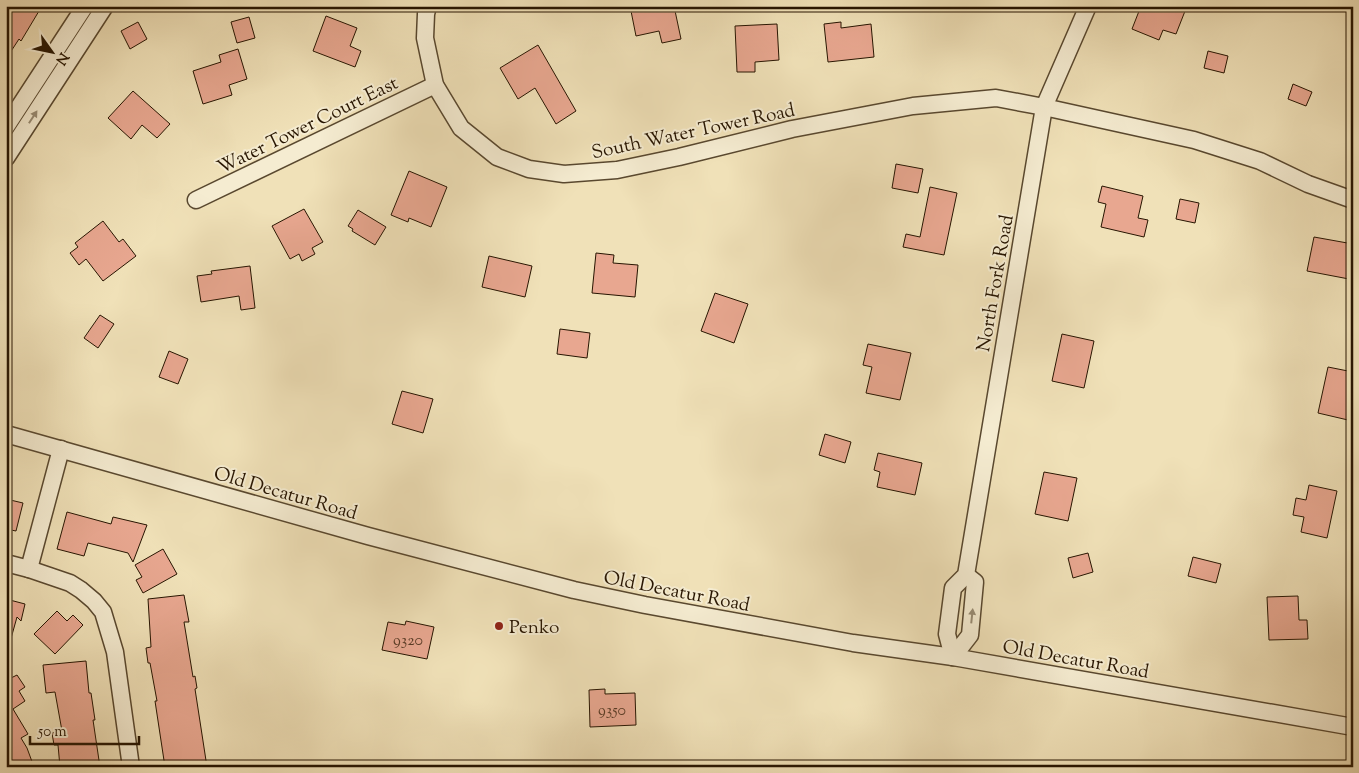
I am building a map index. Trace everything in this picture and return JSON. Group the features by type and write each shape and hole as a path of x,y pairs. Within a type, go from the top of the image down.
{"street":[{"path":"6,127 85,6"},
{"path":"6,158 105,6"},
{"name":"South Water Tower Road","path":"428,6 425,38 436,84 461,128 497,157 529,169 564,174 617,170 792,129 913,106 996,98 1194,140 1260,161 1308,184 1353,200"},
{"name":"North Fork Road","path":"953,657 947,634 953,588 966,575 1044,107 1088,6"},
{"name":"Water Tower Court East","path":"196,200 436,84"},
{"name":"Old Decatur Road","path":"6,434 368,536 574,590 645,606 843,641 953,657 1353,727"},
{"path":"30,569 62,449"},
{"path":"6,563 70,583 94,601 103,612 116,652 131,767"},
{"path":"953,657 970,635 975,582 966,575"}],"building":[{"path":"6,6 42,6 21,41 19,39 6,59"},
{"path":"630,6 674,6 681,39 662,43 659,31 636,36"},
{"path":"1141,6 1187,6 1176,34 1163,30 1159,40 1132,29"},
{"path":"326,16 357,28 350,46 361,51 355,67 313,51"},
{"path":"249,17 255,38 237,43 231,22"},
{"path":"138,22 147,39 130,49 121,31"},
{"path":"841,22 841,28 871,24 874,57 828,62 824,24"},
{"path":"777,24 779,60 755,62 755,72 737,72 735,26"},
{"path":"538,45 576,111 556,124 535,88 518,99 500,68"},
{"path":"238,49 247,79 229,85 232,95 203,104 193,71 221,62 219,55"},
{"path":"1208,51 1228,56 1224,73 1204,68"},
{"path":"1293,84 1312,92 1306,106 1288,99"},
{"path":"133,91 170,124 157,138 142,125 131,139 108,118"},
{"path":"896,164 923,169 918,193 892,188"},
{"path":"409,171 447,187 431,227 409,218 408,222 391,215"},
{"path":"1102,186 1143,196 1138,218 1148,220 1144,237 1101,227 1106,204 1098,202"},
{"path":"930,187 957,193 944,255 903,247 906,234 920,237"},
{"path":"1180,199 1199,203 1195,223 1176,219"},
{"path":"304,209 323,242 312,248 315,254 302,261 299,254 290,259 272,226"},
{"path":"358,210 386,227 375,245 352,231 353,229 348,226"},
{"path":"103,221 119,242 123,239 136,256 103,281 86,259 79,265 70,253 78,247 75,243"},
{"path":"1314,237 1353,244 1353,263 1349,279 1307,271"},
{"path":"596,253 614,255 613,263 638,265 635,297 592,293"},
{"path":"489,256 532,266 525,297 482,287"},
{"path":"250,266 255,308 241,310 239,296 201,302 197,276 212,274 211,271"},
{"path":"715,293 748,304 734,343 701,331"},
{"path":"100,315 114,324 98,348 84,338"},
{"path":"560,329 590,333 587,358 557,354"},
{"path":"1062,334 1094,341 1084,388 1052,381"},
{"path":"868,344 911,353 900,400 866,393 872,367 863,365"},
{"path":"169,351 188,359 178,384 159,377"},
{"path":"1328,367 1353,372 1353,399 1348,420 1318,413"},
{"path":"402,391 433,399 423,433 392,424"},
{"path":"825,434 851,442 845,463 819,455"},
{"path":"878,453 922,463 915,495 877,487 880,472 874,470"},
{"path":"1044,472 1077,478 1068,521 1035,514"},
{"path":"1309,485 1337,491 1327,538 1301,532 1304,517 1293,515 1296,498 1306,500"},
{"path":"6,499 23,503 16,531 6,529"},
{"path":"67,512 111,524 113,517 147,525 133,562 128,553 88,543 84,556 57,549"},
{"path":"163,549 177,574 143,593 136,580 142,577 135,565"},
{"path":"1088,553 1093,572 1073,578 1068,558"},
{"path":"1193,557 1221,564 1216,583 1188,576"},
{"path":"184,595 189,622 184,622 193,677 195,676 197,688 195,689 207,767 165,767 155,701 157,701 150,663 148,663 146,648 151,647 148,599"},
{"path":"1298,596 1299,620 1307,620 1308,639 1269,640 1267,597"},
{"path":"6,599 25,604 21,621 17,617 10,642 6,641"},
{"path":"57,611 67,621 73,615 83,625 55,654 34,634"},
{"path":"406,621 434,627 427,659 382,650 388,622 405,625"},
{"path":"86,661 100,767 60,767 58,745 54,745 52,733 62,731 55,692 46,693 43,665"},
{"path":"6,670 11,678 17,675 25,687 19,691 25,701 13,709 28,734 21,738 34,767 6,767"},
{"path":"605,689 605,694 635,693 636,725 590,727 589,690"}],"place":[{"name":"Penko","path":"499,626"}]}
